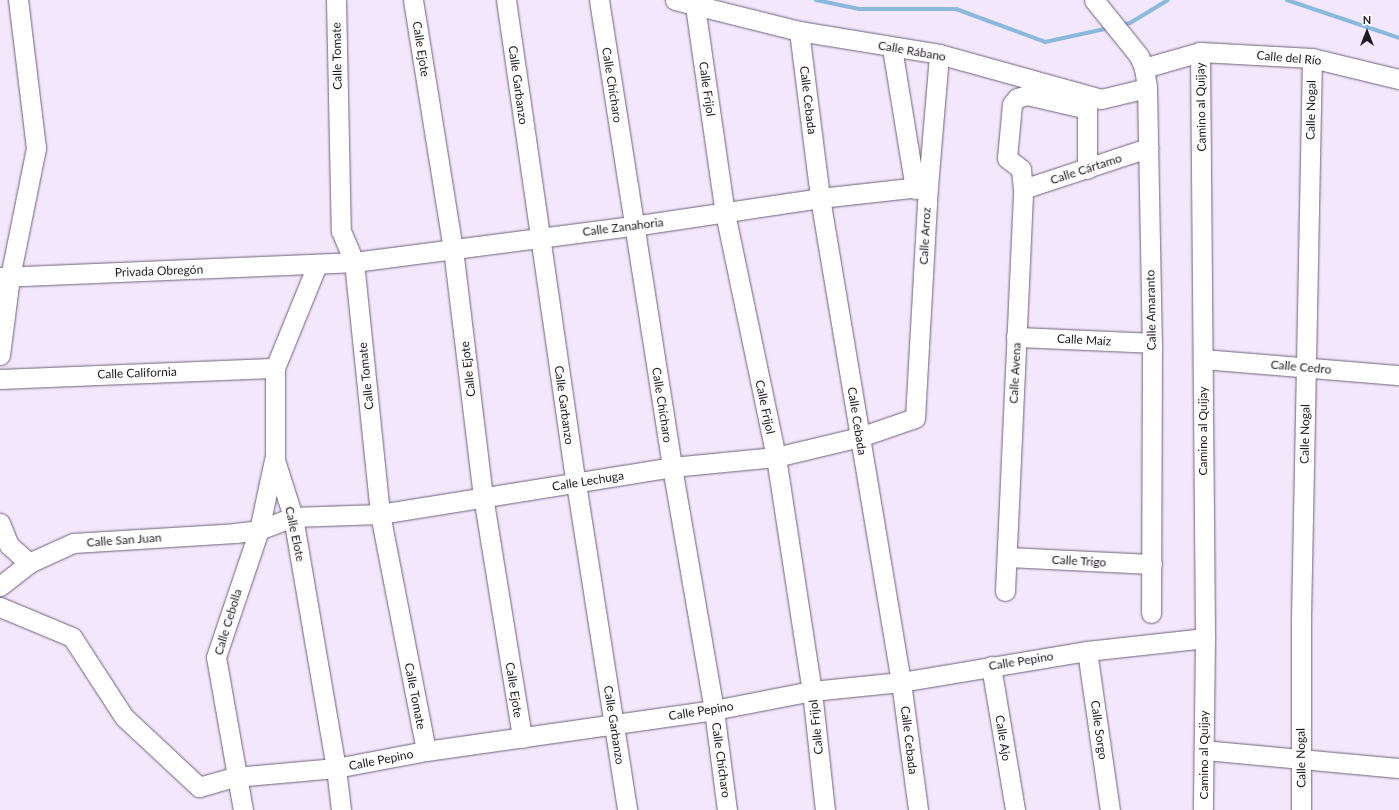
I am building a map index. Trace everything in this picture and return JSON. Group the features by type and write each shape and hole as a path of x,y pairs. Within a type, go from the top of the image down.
{"street":[{"path":"0,355 5,277 36,148 18,0"},
{"name":"Calle Tomate","path":"336,0 341,231 354,262 380,514 426,751"},
{"name":"Calle Ejote","path":"413,0 453,249 483,496 522,738"},
{"name":"Calle Garbanzo","path":"506,0 576,483 627,810"},
{"name":"Calle Chícharo","path":"599,0 633,226 672,467 714,710 728,810"},
{"name":"Calle Rábano","path":"675,0 799,31 892,48 939,54 1101,99 1147,88"},
{"name":"Calle Frijol","path":"695,6 725,213 776,457 812,691 825,810"},
{"path":"1099,7 1142,62"},
{"name":"Calle Cebada","path":"799,31 820,198 901,682 918,810"},
{"name":"Calle Arroz","path":"892,48 922,187"},
{"name":"Calle del Río","path":"1142,62 1200,52 1312,58 1399,79"},
{"name":"Camino al Quijay","path":"1200,52 1205,638 1203,810"},
{"name":"Calle Arroz","path":"915,418 922,187 939,54"},
{"name":"Calle Nogal","path":"1301,810 1300,758 1312,58"},
{"name":"Calle Amaranto","path":"1142,62 1147,88 1152,343 1151,613"},
{"name":"Calle Avena","path":"1005,591 1023,189 1021,169 1007,158 1012,104 1017,98 1027,95 1086,109 1087,169"},
{"name":"Calle Cártamo","path":"1023,189 1148,148"},
{"name":"Calle Zanahoria","path":"317,265 354,262 540,236 633,226 820,198 922,187"},
{"name":"Privada Obregón","path":"5,277 317,265"},
{"name":"Calle Elote","path":"317,265 275,368 275,460 293,517 336,768 340,810"},
{"name":"Calle Maíz","path":"1016,337 1152,343"},
{"name":"Calle Cedro","path":"1203,359 1399,375"},
{"name":"Calle California","path":"0,379 275,368"},
{"name":"Calle Lechuga","path":"259,530 293,517 380,514 483,496 576,483 672,467 776,457 860,437 915,418"},
{"name":"Calle Cebolla","path":"243,810 235,777 216,657 259,530 275,460"},
{"path":"0,523 9,544 29,563"},
{"name":"Calle San Juan","path":"0,586 29,563 73,543 259,530"},
{"name":"Calle Trigo","path":"1007,557 1152,564"},
{"name":"Calle Pepino","path":"0,607 72,637 124,717 199,787 235,777 336,768 426,751 714,710 812,691 901,682 1087,651 1205,638"},
{"name":"Calle Sorgo","path":"1087,651 1110,810"},
{"name":"Calle Ajo","path":"991,666 1014,810"},
{"path":"1204,750 1399,768"}],"waterway":[{"path":"816,0 859,9 956,9 1045,42 1109,28"},
{"path":"1121,25 1130,23 1168,0"},
{"path":"1287,0 1399,38"}]}
